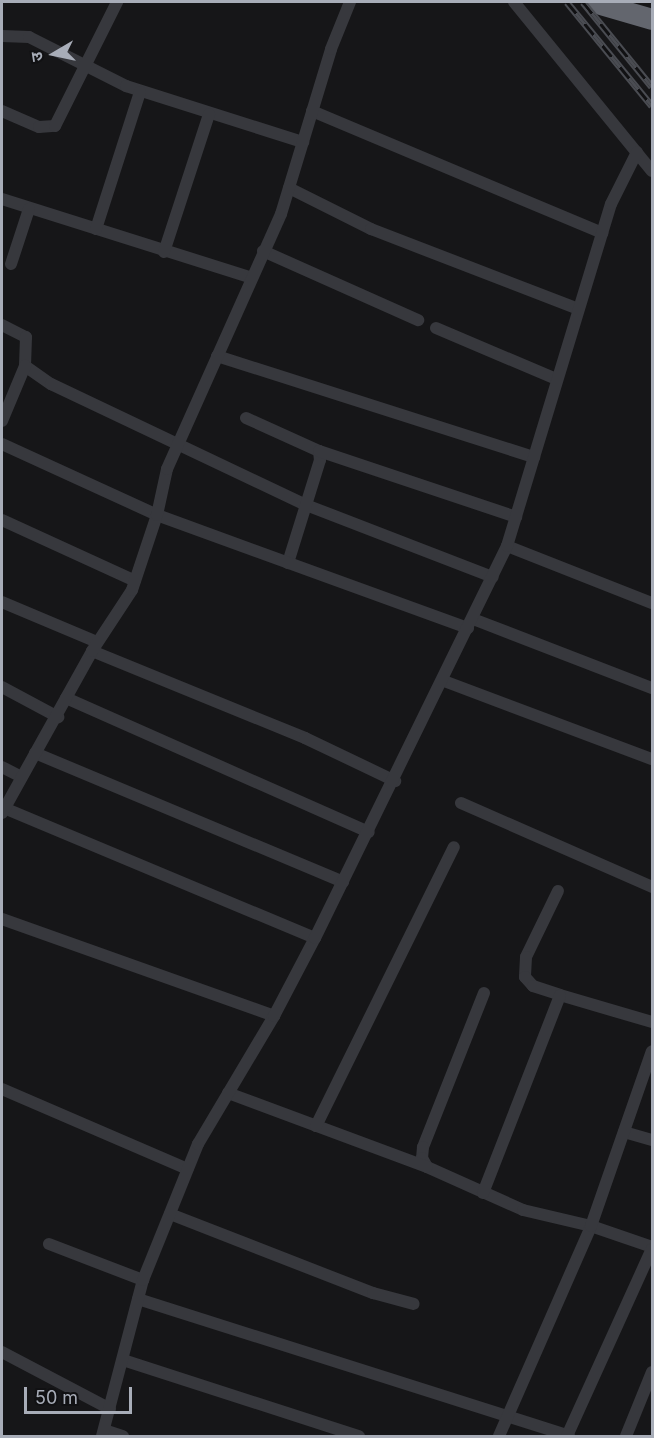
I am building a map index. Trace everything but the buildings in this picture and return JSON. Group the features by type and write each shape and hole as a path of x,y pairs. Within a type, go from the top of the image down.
{"highway":[{"path":"593,2 652,19"}],"street":[{"path":"2,111 39,127 55,126 117,2"},
{"path":"315,938 3,810 135,581 157,515 167,469 289,188 312,111 350,2"},
{"path":"514,2 652,171"},
{"path":"2,36 29,38 140,92 303,142"},
{"path":"96,229 140,92"},
{"path":"312,111 602,233"},
{"path":"165,252 209,114"},
{"path":"123,1437 103,1433 143,1280 198,1144 274,1016 344,882 444,681 507,546 602,233 637,152"},
{"path":"289,188 371,229 578,309"},
{"path":"2,199 250,277"},
{"path":"11,264 29,208"},
{"path":"262,251 418,320"},
{"path":"2,325 28,340 25,366 2,421"},
{"path":"435,328 556,380"},
{"path":"217,356 534,458"},
{"path":"25,366 51,384 177,446 306,505 493,577"},
{"path":"246,418 319,451 516,517"},
{"path":"2,444 157,515 288,563 652,688"},
{"path":"288,563 306,505 319,451"},
{"path":"2,520 135,581"},
{"path":"507,546 652,603"},
{"path":"2,602 95,647 305,738 394,781"},
{"path":"444,681 652,759"},
{"path":"2,687 58,717"},
{"path":"66,698 369,832"},
{"path":"35,753 344,882"},
{"path":"2,767 22,777"},
{"path":"461,803 652,887"},
{"path":"316,1126 454,847"},
{"path":"558,891 526,957 525,977 533,986 652,1022"},
{"path":"2,919 274,1016"},
{"path":"427,1167 422,1158 423,1146 484,993"},
{"path":"483,1193 560,995"},
{"path":"499,1437 591,1226 652,1051"},
{"path":"2,1089 188,1169"},
{"path":"138,1299 509,1415 568,1436 652,1248 591,1226 523,1210 427,1167 228,1093"},
{"path":"624,1132 652,1140"},
{"path":"170,1214 372,1293 414,1304"},
{"path":"49,1244 143,1280"},
{"path":"2,1352 110,1409"},
{"path":"123,1360 358,1436"},
{"path":"626,1437 652,1372"}],"railway":[{"path":"567,2 652,106"},
{"path":"583,2 652,87"}]}
